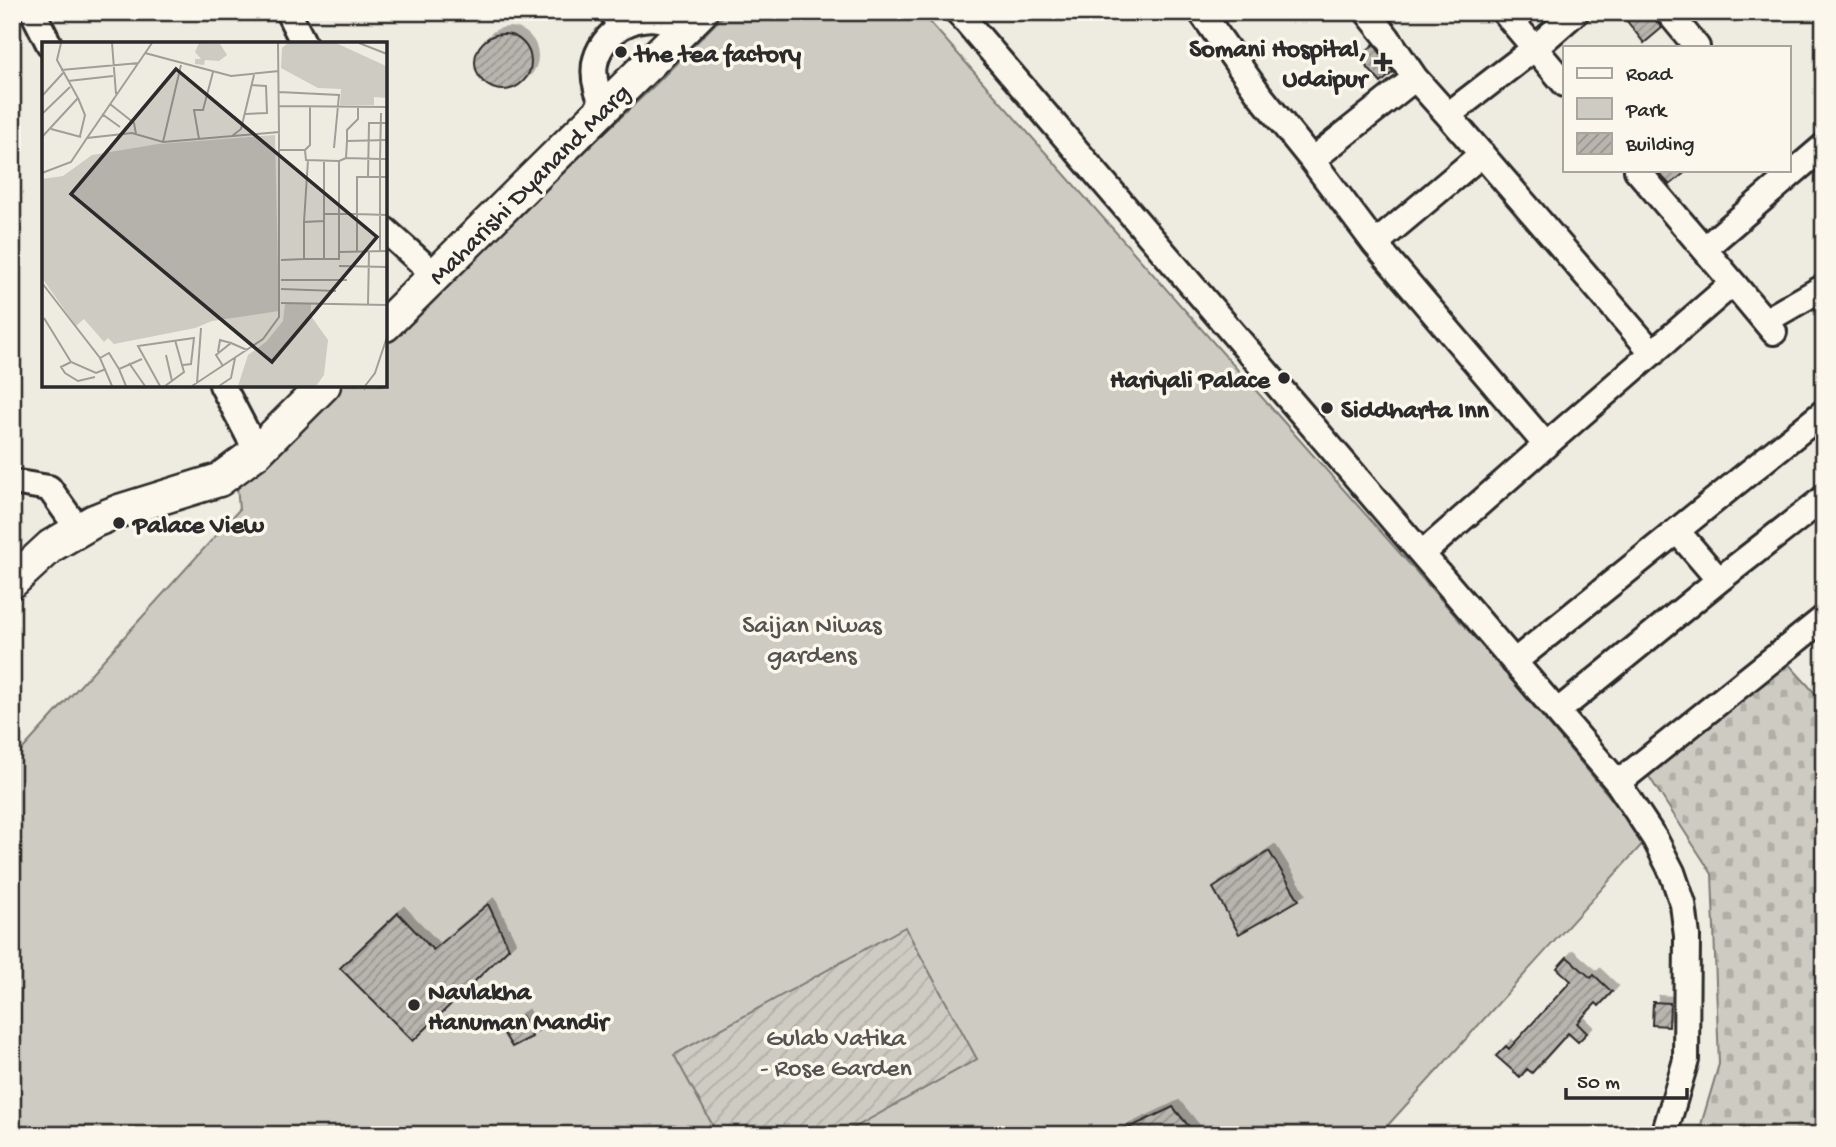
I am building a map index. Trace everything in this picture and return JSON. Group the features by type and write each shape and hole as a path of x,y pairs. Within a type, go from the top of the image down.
{"main road":[{"name":"Maharishi Dyanand Marg","path":"387,323 693,21"},
{"path":"12,582 51,546 78,529 119,511 219,480 257,452 322,387"}],"street":[{"path":"33,12 48,42"},
{"path":"288,12 303,42"},
{"path":"958,12 1618,783 1655,839 1672,872 1683,904 1687,936 1686,1060 1664,1135"},
{"path":"1202,12 1259,94 1375,244 1546,445"},
{"path":"1367,12 1415,78 1653,353"},
{"path":"1504,12 1563,82"},
{"path":"1448,115 1535,48 1576,12"},
{"path":"1668,12 1696,46"},
{"path":"605,108 596,91 595,61 616,20 629,22 649,18 693,21"},
{"path":"1312,160 1415,78"},
{"path":"1794,162 1824,146"},
{"path":"1375,244 1482,154"},
{"path":"1639,172 1770,327 1824,287"},
{"path":"1704,249 1784,172"},
{"path":"387,232 435,275"},
{"path":"1422,554 1733,283"},
{"path":"223,387 257,452"},
{"path":"1514,662 1824,412"},
{"path":"12,482 49,488 78,529"},
{"path":"1557,712 1824,498"},
{"path":"1677,531 1719,580"},
{"path":"1618,783 1824,618"}],"green space":[{"name":"Saijan Niwas gardens","path":"727,12 921,12 1505,672 1646,840 1379,1135 12,1135 12,761 239,510 237,485 336,387 387,387 387,338 656,84"},
{"path":"1784,659 1824,703 1824,1135 1698,1135 1719,1064 1712,874 1648,775"},
{"name":"Gulab Vatika - Rose Garden","path":"905,927 977,1059 841,1135 718,1135 674,1055"}],"building":[{"path":"1620,12 1653,12 1662,28 1644,43"},
{"path":"497,34 509,34 519,38 527,46 531,62 527,78 519,86 509,90 497,90 487,86 479,78 475,68 475,56 479,46 487,38"},
{"path":"1374,44 1393,72 1381,83 1359,58"},
{"path":"1658,172 1686,172 1670,185"},
{"path":"1269,851 1299,900 1239,934 1213,888"},
{"name":"Navlakha Hanuman Mandir","path":"488,904 509,948 413,1041 340,968 398,913 433,950"},
{"path":"1567,957 1591,978 1594,975 1612,992 1599,1006 1596,1003 1577,1023 1587,1033 1578,1042 1568,1033 1532,1073 1527,1069 1520,1077 1496,1056 1506,1046 1509,1049 1571,981 1557,968"},
{"path":"1653,1002 1670,1003 1669,1026 1652,1025"},
{"path":"522,1016 532,1037 512,1047 501,1029"},
{"path":"1173,1107 1196,1135 1114,1135"}],"place":[{"name":"the tea factory","path":"621,52"},
{"name":"Somani Hospital, Udaipur","path":"1383,62"},
{"name":"Hariyali Palace","path":"1284,378"},
{"name":"Siddharta Inn","path":"1327,408"},
{"name":"Palace View","path":"119,523"},
{"name":"Navlakha Hanuman Mandir","path":"414,1005"}]}
